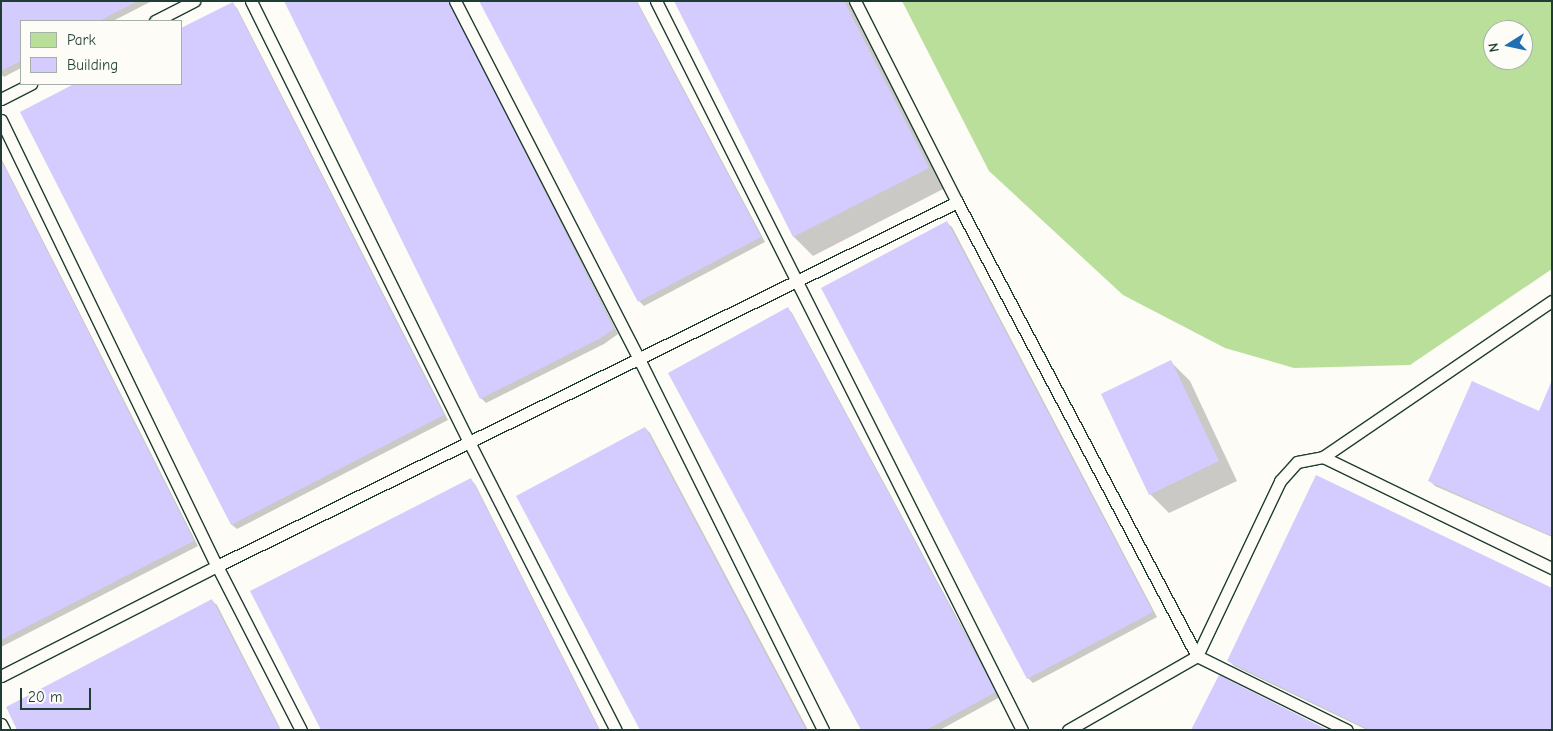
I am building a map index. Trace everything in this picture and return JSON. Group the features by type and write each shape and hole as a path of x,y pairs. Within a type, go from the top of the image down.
{"lane":[{"path":"157,20 194,1"},
{"path":"250,1 469,442 616,730"},
{"path":"455,1 639,359 823,730"},
{"path":"656,1 1022,730"},
{"path":"855,1 957,202 1197,656 1346,730"},
{"path":"1,99 29,85"},
{"path":"1,120 217,566 300,730"},
{"path":"1,676 217,566 957,202"},
{"path":"1068,730 1197,656 1280,481 1297,462 1323,457 1552,301"},
{"path":"1323,457 1552,568"},
{"path":"1,724 4,730"}],"green space":[{"path":"902,1 1552,1 1552,269 1410,365 1294,368 1225,348 1123,295 989,171"}],"building":[{"path":"1,1 138,1 101,20 20,20 20,62 1,71"},
{"path":"284,1 449,1 614,329 599,339 480,399"},
{"path":"479,1 636,1 761,237 638,302"},
{"path":"674,1 844,1 929,168 793,237"},
{"path":"233,2 444,415 231,525 20,112 72,85 182,85 182,28"},
{"path":"1,160 194,541 1,640"},
{"path":"947,221 1153,612 1027,679 821,288"},
{"path":"788,307 996,692 926,730 861,730 668,373"},
{"path":"1171,360 1219,461 1149,495 1101,394"},
{"path":"1552,380 1552,536 1428,481 1472,381 1539,411"},
{"path":"645,427 806,730 640,730 516,496"},
{"path":"1316,475 1552,588 1552,730 1370,730 1227,661"},
{"path":"471,478 599,730 321,730 250,591"},
{"path":"212,599 280,730 17,730 6,707"},
{"path":"1219,675 1328,730 1191,730"}]}
